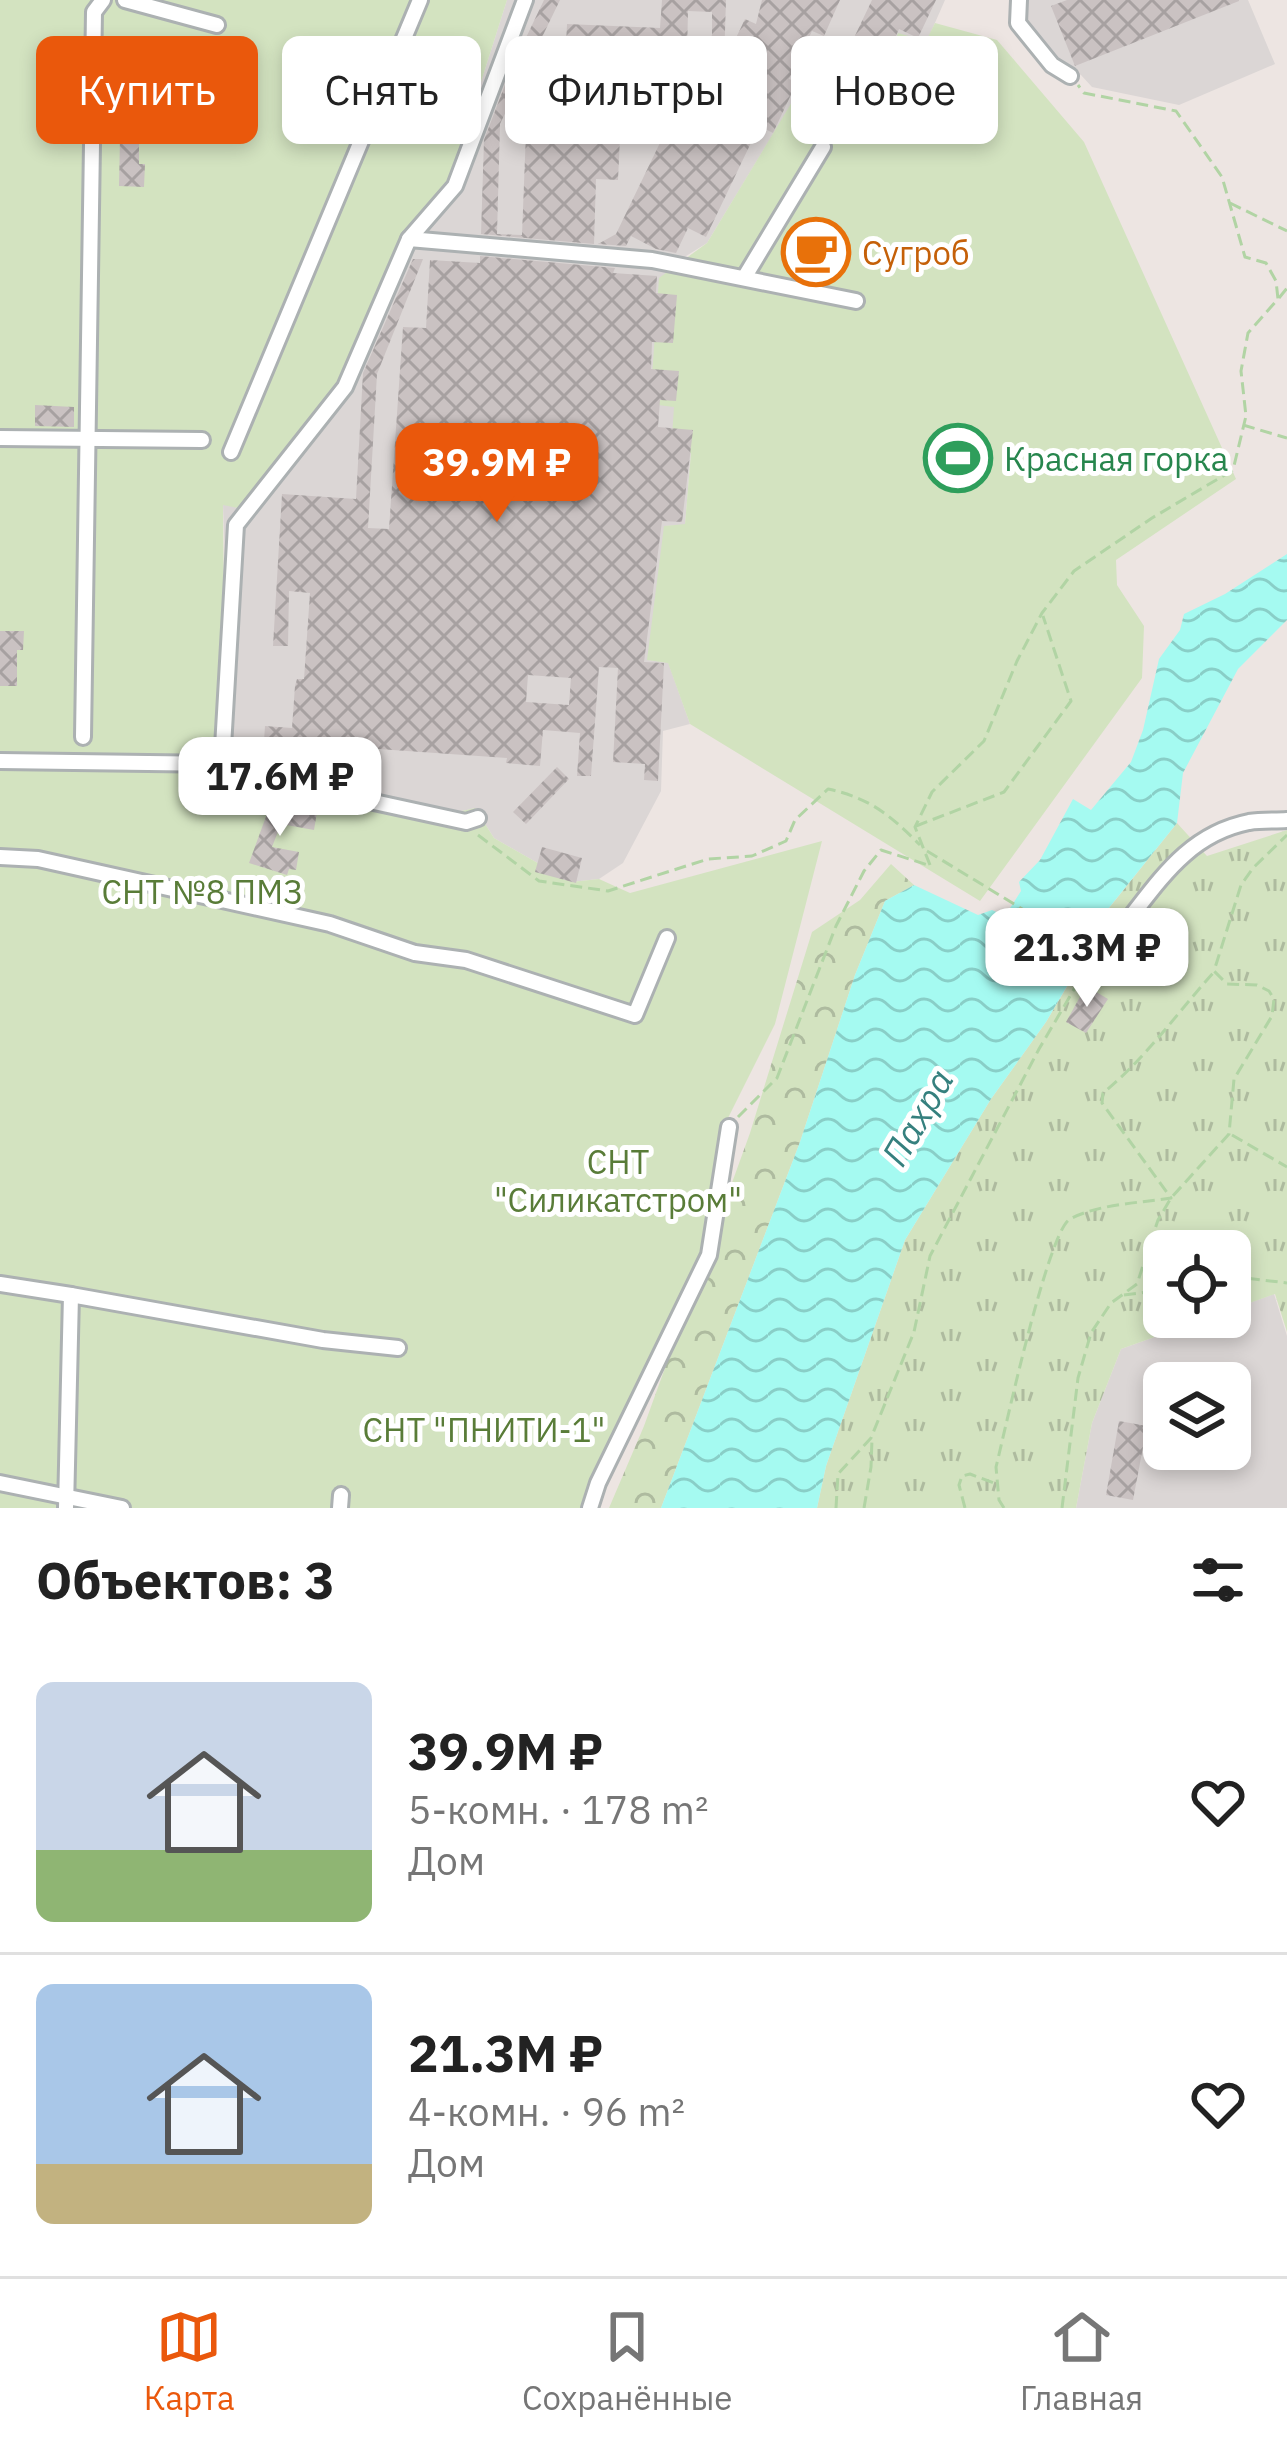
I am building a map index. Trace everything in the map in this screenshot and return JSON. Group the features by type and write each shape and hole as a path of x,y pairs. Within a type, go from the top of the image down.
{"street":[{"path":"83,737 94,12 103,0"},
{"path":"125,0 217,25"},
{"path":"231,452 420,0"},
{"path":"223,764 236,525 345,387 409,239 455,185 525,0"},
{"path":"1018,0 1018,23 1052,65 1070,76"},
{"path":"744,278 823,147"},
{"path":"409,239 652,260 856,301"},
{"path":"0,438 202,440"},
{"path":"0,761 223,764 245,774 472,820"},
{"path":"1087,955 1191,846 1254,820 1287,820"},
{"path":"0,857 59,863 330,924 415,953 466,960 635,1015 667,938"},
{"path":"590,1508 709,1255 729,1127"},
{"path":"0,1284 323,1340 398,1348"},
{"path":"66,1502 71,1295"},
{"path":"0,1483 66,1502 122,1508"}],"path":[{"path":"1070,76 1084,93 1177,111 1222,177 1245,257 1266,263 1276,281 1278,299"},
{"path":"1228,202 1276,229 1287,230"},
{"path":"729,1127 777,1078 808,989 864,871 880,850 930,865 915,826 932,792 984,741 1016,661 1042,613 1074,571 1233,470 1243,424 1241,371 1248,333 1287,288"},
{"path":"1243,424 1287,438"},
{"path":"915,826 1004,792 1071,701 1042,613"},
{"path":"472,820 492,850 538,881 608,891 708,859 752,856 786,842 795,820 828,789 859,795 894,819 923,849 1076,942 1087,955 930,1256 919,1315 871,1438 838,1474 836,1508"},
{"path":"1171,1198 1102,1103 1102,1093 1147,1055 1167,1023 1214,971 1241,885 1287,836"},
{"path":"1062,1508 1084,1354 1100,1316 1137,1284 1158,1220 1171,1198 1229,1134 1234,1079 1272,1016 1270,991 1258,985 1227,984 1214,971"},
{"path":"1229,1134 1287,1167"},
{"path":"1004,1508 995,1483 996,1467 1061,1228 1067,1220 1093,1212 1171,1198"},
{"path":"1251,1279 1287,1283"},
{"path":"1123,1294 1143,1292"},
{"path":"863,1508 874,1446 871,1438"},
{"path":"965,1508 959,1485 962,1477 970,1474 995,1483"}],"shaded area":[{"path":"507,0 945,0 929,36 791,36 791,104 707,243 678,261 674,407 691,452 685,525 665,526 648,660 668,662 690,724 663,731 661,791 623,863 599,879 571,882 494,838 475,808 454,813 252,769 235,756 225,737 223,504 248,510 334,389 392,263 448,186 461,144 481,144 481,82"},
{"path":"1027,0 1248,0 1275,64 1179,105 1092,87 1060,64 1028,23"},
{"path":"1274,1294 1287,1336 1287,1508 1076,1508 1092,1423 1121,1349 1152,1338 1251,1338 1251,1302"}],"green space":[{"path":"0,0 507,0 481,82 481,36 282,36 282,144 461,144 448,186 392,263 334,389 248,510 223,505 225,737 235,756 252,769 453,813 475,808 494,838 571,882 599,879 630,893 822,841 775,1024 720,1134 703,1252 584,1508 0,1508"},
{"name":"Красная горка","path":"935,23 982,36 928,36"},
{"name":"Красная горка","path":"998,41 1084,142 1236,479 1116,560 1117,585 1144,626 1142,678 980,901 690,724 668,663 647,660 664,526 685,524 691,453 671,450 674,407 650,404 659,278 707,243 791,104 791,144 998,144"},
{"path":"1177,823 1207,856 1287,830 1287,1332 1275,1294 1251,1303 1251,1230 1143,1230 1143,1338 1152,1338 1121,1349 1092,1423 1076,1508 817,1508 826,1466 905,1240 991,1099 1046,1022 1080,965 1067,956 1084,931 1089,933"},
{"path":"891,864 914,885 885,901 855,975 800,1142 661,1508 609,1508 644,1426 750,1133 812,932 860,900"}],"water":[{"name":"Пахра","path":"1287,554 1287,620 1238,669 1183,773 1177,823 1088,934 1083,931 1067,956 1080,964 905,1240 826,1466 817,1508 661,1508 800,1142 855,975 885,901 914,885 978,915 992,910 1005,916 1021,891 1019,882 1040,860 1073,799 1091,810 1131,762 1159,659 1180,630 1184,614"}],"building":[{"path":"544,0 560,0 543,36 527,36"},
{"path":"662,0 726,0 725,36 712,36 712,12 688,11 687,36 566,36 567,24 660,28"},
{"path":"762,0 840,0 824,36 812,31 810,36 791,36 791,95 773,133 767,130 767,36 737,36 745,19 756,24"},
{"path":"872,0 936,0 919,36 899,29 896,36 855,36"},
{"path":"1067,0 1239,1 1075,66 1051,6"},
{"path":"505,85 497,234 522,235 526,144 620,144 618,180 596,179 594,244 481,234 484,140"},
{"path":"120,144 139,144 139,164 145,164 144,187 119,186"},
{"path":"659,144 750,144 706,237 688,228 676,253 631,236 626,246 598,244 616,234"},
{"path":"480,256 615,268 613,273 657,276 656,293 677,295 673,343 652,342 651,369 679,371 676,401 660,400 658,427 693,430 682,522 662,521 644,662 664,663 658,781 644,780 645,764 613,762 618,668 599,667 591,776 577,776 580,733 543,730 540,766 506,763 507,758 264,741 265,726 292,728 295,686 297,679 304,679 310,593 289,591 288,646 273,646 282,494 356,499 363,373 413,259 423,259 377,374 368,528 389,529 403,327 426,328 430,260 480,263","holes":["528,675 571,678 569,705 526,702"]},
{"path":"35,405 74,407 74,427 35,426"},
{"path":"0,631 24,631 23,650 17,650 17,686 0,686"},
{"path":"557,767 569,779 526,824 513,812"},
{"path":"271,803 296,813 296,809 317,812 314,830 281,824 272,847 299,852 296,870 289,869 287,875 249,863"},
{"path":"542,847 582,858 576,883 535,872"},
{"path":"1086,986 1108,999 1086,1033 1066,1022"},
{"path":"1119,1421 1143,1425 1133,1500 1106,1495"}],"place":[{"name":"Сугроб","path":"816,252"},
{"name":"Красная горка","path":"958,458"}],"park label":[{"name":"СНТ №8 ПМЗ","path":"202,891"},
{"name":"СНТ \"Силикатстром\"","path":"618,1180"},
{"name":"СНТ \"ПНИТИ-1\"","path":"484,1429"}]}
